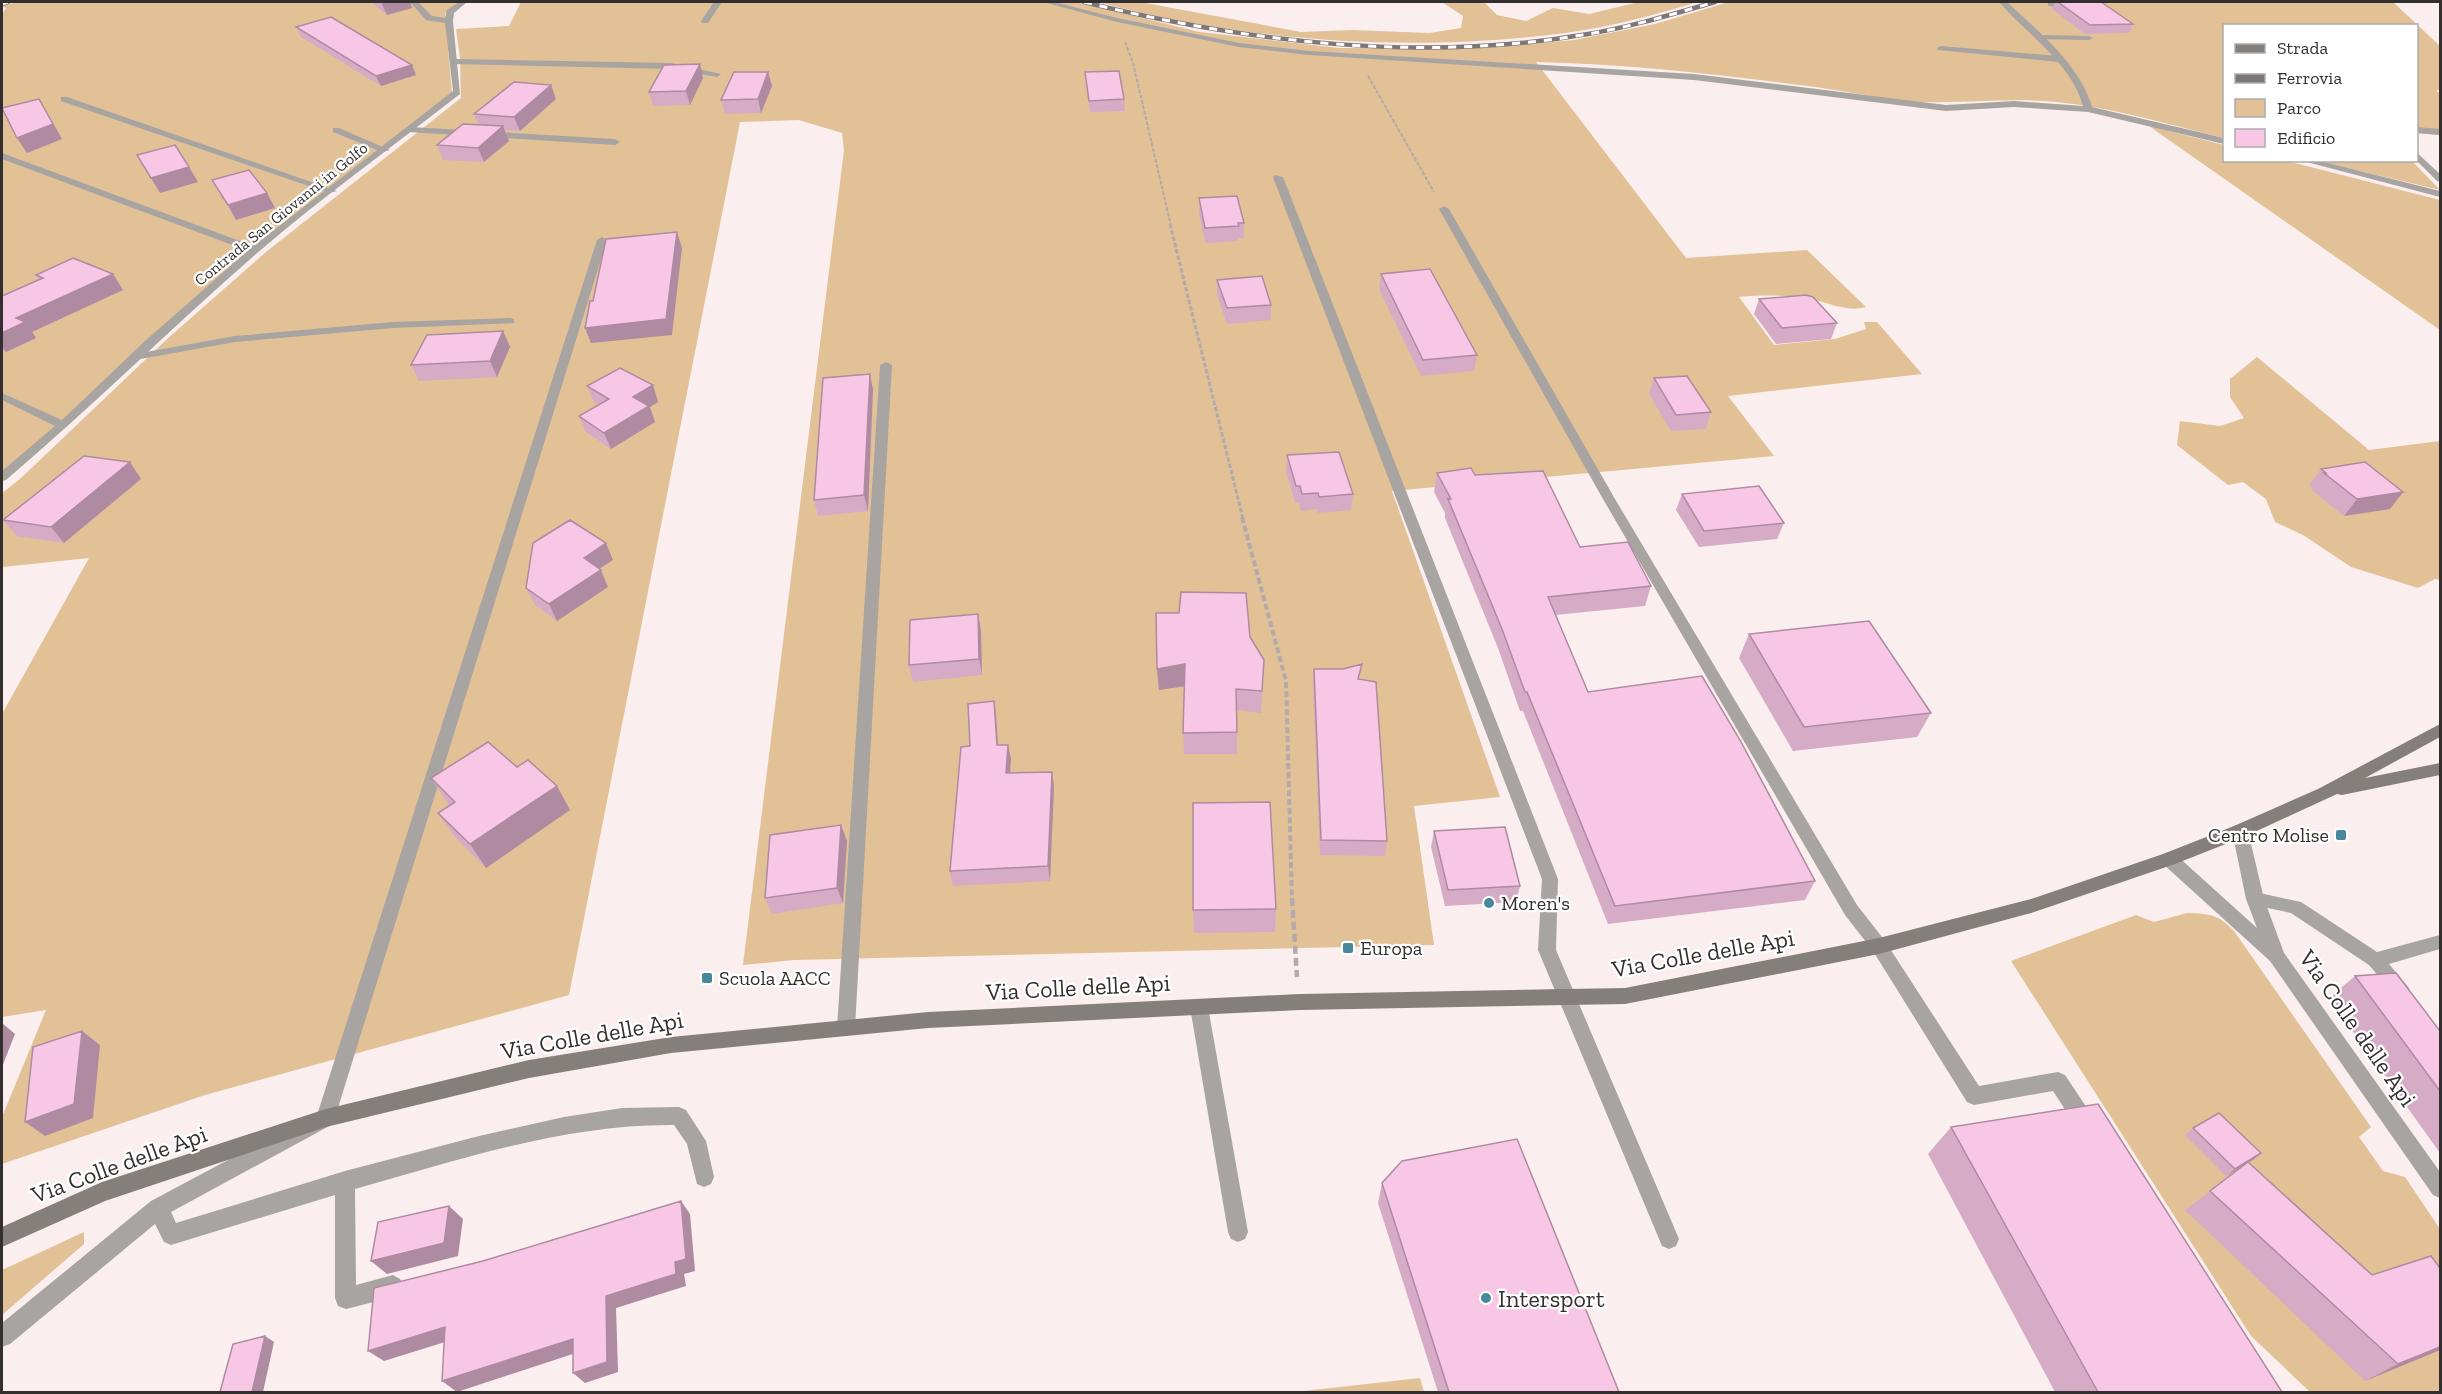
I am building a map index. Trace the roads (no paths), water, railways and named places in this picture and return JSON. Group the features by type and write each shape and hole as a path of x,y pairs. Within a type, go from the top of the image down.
{"main road":[{"name":"Via Colle delle Api","path":"2,1237 102,1192 326,1118 541,1067 671,1045 928,1020 1299,1002 1625,996 1879,946 2031,906 2169,859 2240,831 2324,793 2440,730"},
{"name":"Via Colle delle Api","path":"2324,793 2440,769"}],"street":[{"path":"414,2 429,18 449,21 450,12 464,2"},
{"path":"705,21 718,2"},
{"path":"1047,2 1117,20 1239,45 1357,57 1694,77 1946,108 2030,105 2088,109 2223,141"},
{"path":"2003,2 2059,59 2087,99 2088,109"},
{"path":"2051,4 2068,4 2063,2"},
{"name":"Contrada San Giovanni in Golfo","path":"2,477 63,425 255,250 457,92 449,21"},
{"path":"2038,37 2089,38"},
{"path":"1941,48 2059,59"},
{"path":"454,62 671,66 717,74"},
{"path":"64,99 332,191"},
{"path":"336,130 385,150"},
{"path":"411,130 615,142"},
{"path":"2418,130 2440,132"},
{"path":"2,156 255,250"},
{"path":"2418,157 2440,179"},
{"path":"2311,162 2440,194"},
{"path":"1278,177 1550,879 1547,950 1669,1239"},
{"path":"1444,210 1609,499 1851,910 1879,946 1974,1096 2058,1081 2096,1140"},
{"path":"2,1336 158,1208 326,1118 602,240"},
{"path":"135,357 234,339 393,325 510,321"},
{"path":"846,1028 886,365"},
{"path":"2,396 63,425"},
{"name":"Via Colle delle Api","path":"2240,831 2255,899 2276,956"},
{"name":"Via Colle delle Api","path":"2169,859 2276,956 2440,1188"},
{"path":"2255,899 2295,907 2375,960 2411,1000"},
{"path":"2375,960 2440,942"},
{"path":"1199,1007 1238,1232"},
{"path":"158,1208 171,1235 345,1181 524,1134 644,1114 679,1116 696,1140 704,1177"},
{"path":"345,1181 346,1298 413,1280"}],"railway":[{"path":"2,4 8,2"},
{"path":"1084,2 1208,28 1334,44 1398,47 1461,47 1525,43 1604,31 1715,2"}],"place":[{"name":"Centro Molise","path":"2341,835"},
{"name":"Moren's","path":"1489,903"},
{"name":"Europa","path":"1348,948"},
{"name":"Scuola AACC","path":"707,978"},
{"name":"Intersport","path":"1486,1298"}]}
